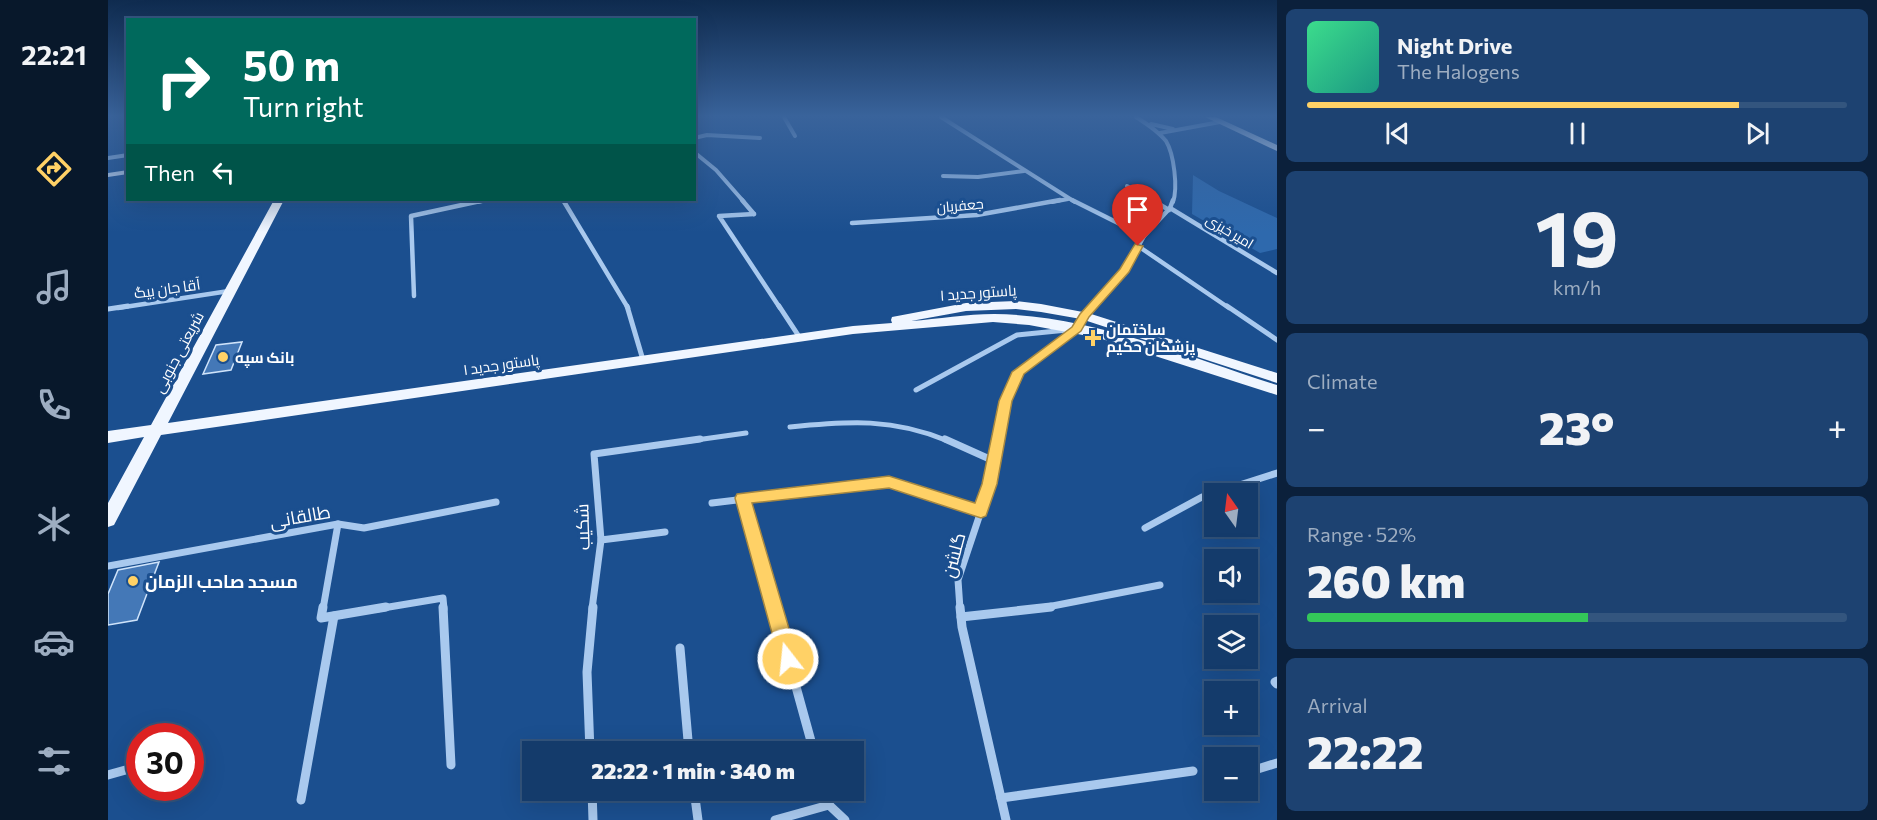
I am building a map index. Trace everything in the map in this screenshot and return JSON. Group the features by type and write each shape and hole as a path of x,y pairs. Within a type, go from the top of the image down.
{"main road":[{"path":"108,175 126,172"},
{"name":"شریعتی جنوبی","path":"108,520 278,201"},
{"name":"پاستور جدید ۱","path":"853,330 922,314 989,305 1016,305 1084,316 1277,378"},
{"name":"پاستور جدید ۱","path":"108,437 853,330 993,318 1015,319 1077,329 1277,390"}],"street":[{"path":"108,158 126,155"},
{"path":"698,155 717,170 754,214 719,216 800,338"},
{"path":"1000,155 1069,199 1144,236"},
{"path":"916,390 1017,335 1077,329 1084,316 1125,270 1144,236 1169,209 1176,194 1175,175 1170,155"},
{"path":"943,176 978,177 1024,171"},
{"name":"امیر خیزی","path":"1127,186 1277,273"},
{"name":"جعفریان","path":"852,223 977,215 1069,199"},
{"path":"414,296 411,216 482,201"},
{"path":"564,201 628,307 643,360"},
{"path":"1138,246 1277,340"},
{"name":"آقا جان بیگ","path":"108,309 229,291"},
{"name":"گلشن","path":"1006,820 961,617 958,580 981,511 1006,401 1018,372 1077,329"},
{"path":"790,427 881,422 939,436 994,460"},
{"name":"شکیب","path":"590,741 587,672 601,540 594,454 746,433"},
{"path":"1145,528 1202,497 1277,473"},
{"path":"712,503 889,482 981,511"},
{"path":"743,498 811,741"},
{"name":"طالقانی","path":"108,566 338,524 364,528 496,502"},
{"path":"338,524 321,618 443,598 451,765"},
{"path":"601,540 665,532"},
{"path":"961,617 1055,607 1160,585"},
{"path":"301,800 334,616"},
{"path":"680,648 688,741"},
{"path":"1258,769 1277,763"},
{"path":"108,775 126,770"},
{"path":"1001,798 1193,771"},
{"path":"592,801 593,820"},
{"path":"695,801 698,820"},
{"path":"828,801 829,806 845,820"},
{"path":"775,820 829,806"}],"shaded area":[{"path":"1193,175 1219,191 1277,218 1277,249 1260,253 1192,214"}],"building":[{"name":"بانک سپه","path":"242,342 231,370 203,374 216,345"},
{"name":"مسجد صاحب الزمان","path":"159,562 137,620 108,625 108,594 118,570"}],"place":[{"name":"ساختمان پزشکان حکیم","path":"1093,338"},
{"name":"بانک سپه","path":"223,357"},
{"name":"مسجد صاحب الزمان","path":"133,581"}],"route":[{"path":"788,659 743,498 889,482 981,511 990,484 1006,401 1018,372 1077,329 1084,316 1125,270 1138,246"}]}
